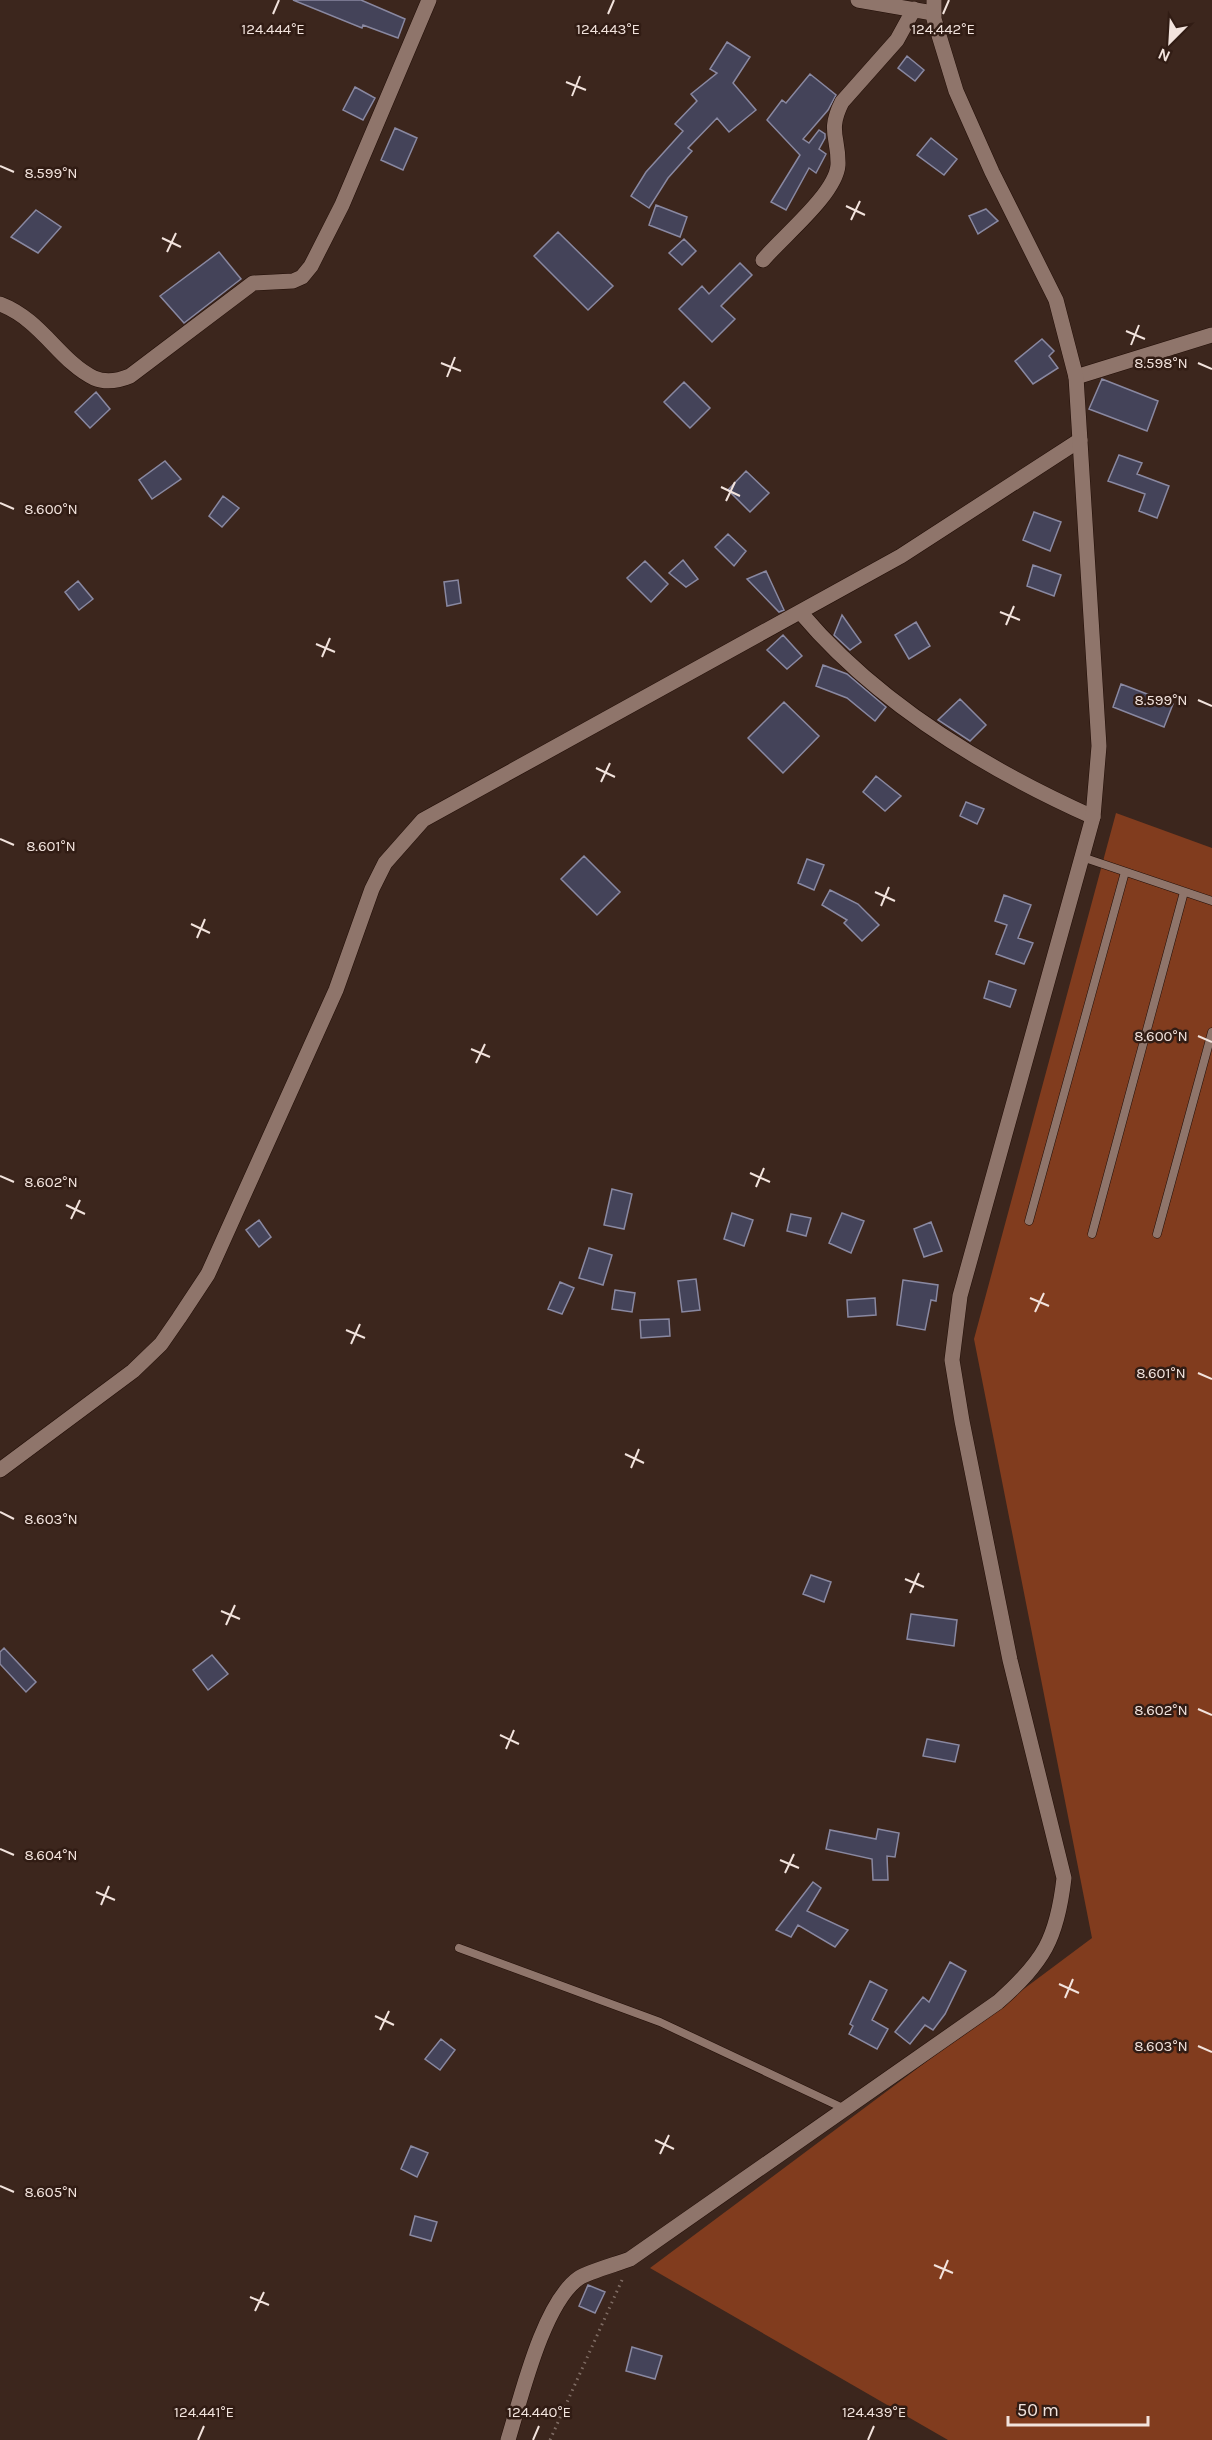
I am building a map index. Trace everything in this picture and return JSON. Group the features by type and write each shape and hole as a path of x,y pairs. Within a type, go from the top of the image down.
{"street":[{"path":"0,304 25,316 94,378 119,380 130,376 253,283 287,282 302,277 326,240 429,0"},
{"path":"508,2440 554,2306 567,2287 581,2276 630,2259 998,2002 1027,1976 1039,1961 1060,1911 1064,1878 1010,1660 952,1360 960,1296 1093,817 1099,746 1076,377 1056,300 992,172 956,91 933,6 914,9 858,0"},
{"path":"763,260 828,189 838,165 833,127 837,112 842,102 897,40 914,9"},
{"path":"1076,377 1212,335"},
{"path":"0,1470 133,1371 161,1344 202,1283 336,990 372,889 385,863 423,820 901,556 1080,440"},
{"path":"801,613 851,667 978,759 1027,787 1093,817"}],"lane":[{"path":"1082,857 1212,901"},
{"path":"1029,1221 1125,872"},
{"path":"1092,1234 1184,892"},
{"path":"1157,1234 1212,1032"},
{"path":"459,1948 660,2022 845,2109"}],"path":[{"path":"550,2440 609,2314 630,2259"}],"shaded area":[{"path":"1116,813 1212,848 1212,2440 948,2440 650,2268 1092,1938 974,1339"}],"building":[{"path":"293,0 361,0 405,19 398,38 363,25 362,28"},
{"path":"727,42 750,57 733,83 756,110 729,132 717,118 688,148 692,151 668,178 649,208 631,196 646,172 683,131 675,124 697,101 691,94 717,73 710,69"},
{"path":"907,56 924,70 915,81 898,68"},
{"path":"810,74 836,95 828,110 803,139 809,143 819,130 825,134 825,138 819,149 826,154 816,173 809,168 786,210 771,202 800,155 767,120 782,100 786,103"},
{"path":"355,87 375,98 363,120 343,110"},
{"path":"395,128 417,138 403,170 381,160"},
{"path":"931,138 957,159 944,175 917,155"},
{"path":"656,205 687,217 680,237 649,225"},
{"path":"986,209 998,221 978,234 969,216"},
{"path":"36,210 61,227 38,253 11,237"},
{"path":"558,232 613,286 588,310 534,256"},
{"path":"684,239 696,251 682,265 669,253"},
{"path":"219,252 241,279 184,323 160,296"},
{"path":"740,263 752,275 721,306 735,319 712,342 679,309 702,286 709,294"},
{"path":"1042,339 1054,351 1049,356 1058,368 1033,384 1015,361"},
{"path":"1102,379 1158,401 1147,431 1089,409"},
{"path":"684,382 710,408 690,428 664,402"},
{"path":"96,392 110,409 90,428 75,412"},
{"path":"1119,455 1142,463 1137,474 1169,486 1157,518 1139,511 1145,494 1108,481"},
{"path":"165,461 181,479 152,499 139,480"},
{"path":"746,471 769,493 750,512 728,490"},
{"path":"223,496 239,508 222,527 209,516"},
{"path":"1034,512 1061,522 1050,551 1023,540"},
{"path":"728,534 746,551 734,566 715,547"},
{"path":"683,560 698,579 686,587 669,573"},
{"path":"645,561 668,584 651,602 627,578"},
{"path":"1033,565 1061,575 1054,596 1027,586"},
{"path":"766,571 784,610 779,612 747,579"},
{"path":"458,580 461,603 447,606 444,582"},
{"path":"78,581 93,599 79,610 65,592"},
{"path":"842,615 861,642 850,650 834,635"},
{"path":"916,622 930,646 909,659 895,635"},
{"path":"783,635 802,656 787,669 767,650"},
{"path":"823,665 847,674 886,707 875,721 847,698 816,686"},
{"path":"1121,684 1173,704 1164,727 1113,707"},
{"path":"960,699 986,725 970,741 938,720"},
{"path":"784,702 819,736 783,773 748,738"},
{"path":"876,776 901,796 885,811 863,792"},
{"path":"966,802 984,809 977,824 960,816"},
{"path":"584,856 620,892 597,915 561,879"},
{"path":"807,859 824,865 814,890 798,883"},
{"path":"830,890 858,904 879,925 862,941 844,923 847,920 822,905"},
{"path":"1004,895 1031,905 1018,938 1033,943 1024,964 996,954 1007,925 995,921"},
{"path":"989,981 1016,990 1010,1007 984,998"},
{"path":"612,1189 632,1194 624,1229 604,1225"},
{"path":"732,1213 753,1220 744,1246 724,1239"},
{"path":"842,1213 864,1221 851,1253 829,1243"},
{"path":"791,1214 811,1218 806,1236 787,1231"},
{"path":"259,1220 271,1237 259,1247 246,1230"},
{"path":"931,1222 942,1251 924,1257 914,1229"},
{"path":"589,1248 612,1255 603,1285 579,1278"},
{"path":"696,1279 700,1310 682,1312 678,1281"},
{"path":"903,1280 938,1285 936,1301 931,1300 925,1330 897,1325"},
{"path":"560,1282 574,1288 562,1314 548,1309"},
{"path":"615,1290 635,1293 632,1312 612,1309"},
{"path":"875,1298 876,1315 848,1317 847,1300"},
{"path":"669,1319 670,1336 641,1338 640,1320"},
{"path":"811,1575 831,1582 824,1602 803,1594"},
{"path":"911,1614 957,1620 954,1646 907,1639"},
{"path":"4,1648 36,1682 26,1692 0,1664 0,1652"},
{"path":"212,1655 228,1674 208,1690 193,1670"},
{"path":"927,1739 959,1745 955,1762 923,1756"},
{"path":"878,1829 899,1833 895,1857 887,1856 888,1880 873,1880 872,1859 826,1849 830,1830 876,1839"},
{"path":"813,1882 821,1888 807,1911 848,1930 835,1947 798,1925 791,1937 776,1930"},
{"path":"950,1962 966,1971 945,2014 933,2030 925,2025 910,2044 895,2032 923,1997 929,2002"},
{"path":"870,1981 887,1990 872,2020 888,2029 877,2049 849,2034 853,2026 850,2024"},
{"path":"441,2039 455,2050 440,2070 425,2059"},
{"path":"411,2146 428,2153 417,2177 401,2169"},
{"path":"415,2216 437,2222 431,2241 410,2235"},
{"path":"588,2285 605,2292 595,2313 579,2306"},
{"path":"632,2347 662,2356 655,2379 626,2371"}]}
